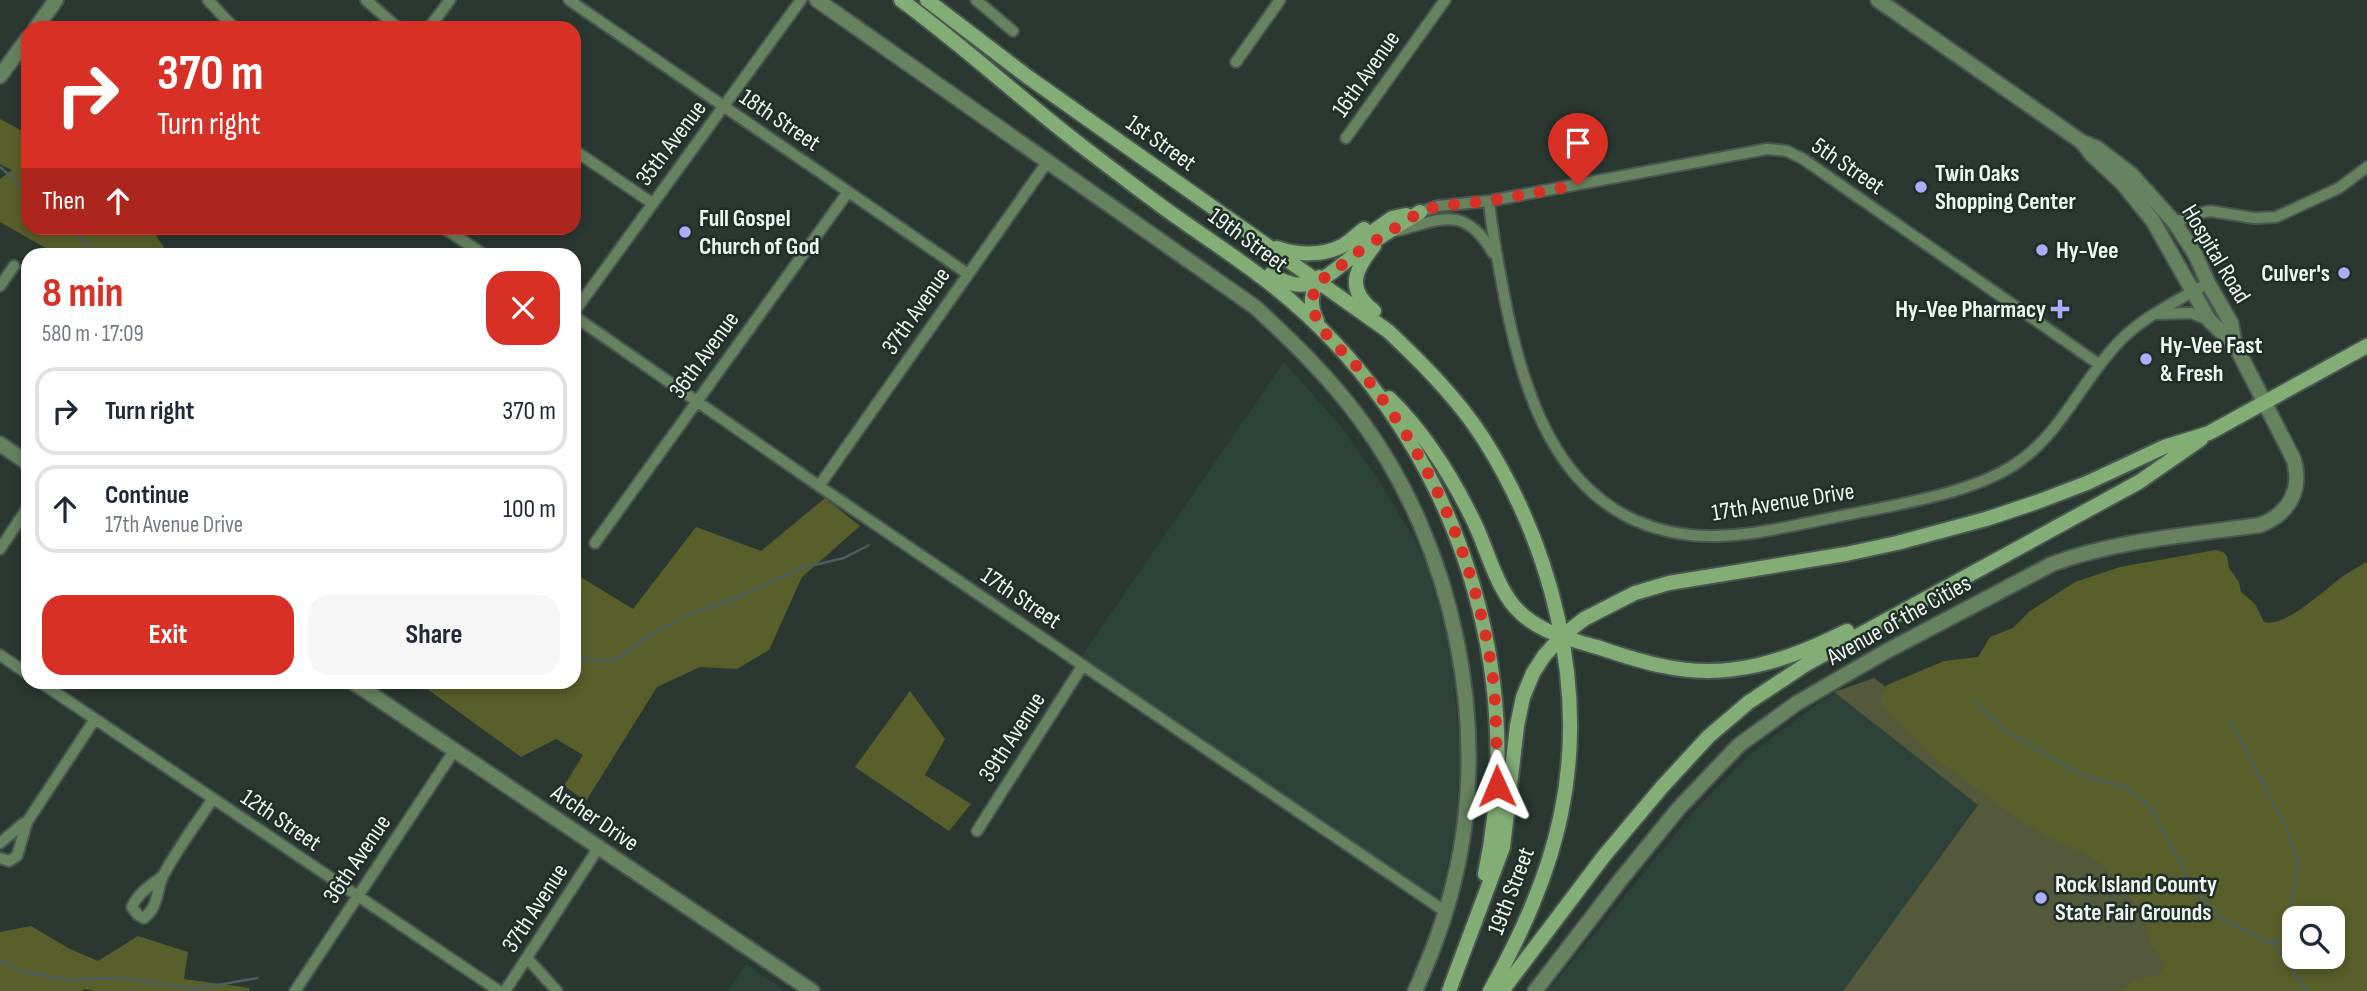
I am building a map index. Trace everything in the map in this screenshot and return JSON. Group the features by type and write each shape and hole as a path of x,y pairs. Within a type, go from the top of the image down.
{"main road":[{"name":"19th Street","path":"901,0 948,35 1078,143 1249,267 1295,304 1321,328 1381,398 1419,457 1452,526 1479,605 1493,682 1497,786 1488,858 1472,927"},
{"name":"1st Street","path":"926,0 1028,77 1388,331 1439,381 1473,424 1501,468 1525,516"},
{"path":"1138,188 1215,234 1284,283 1300,286 1328,276 1358,252 1417,213"},
{"path":"1267,245 1304,254 1326,251 1342,246 1390,212 1417,213"},
{"path":"1321,328 1311,303 1325,268 1392,218 1417,213"},
{"path":"1387,233 1364,258 1356,273 1358,295 1425,355 1458,393 1492,443 1501,468"},
{"name":"Avenue of the Cities","path":"1502,991 1610,849 1686,760 1749,702 1792,672 2139,482 2209,433 2367,346"},
{"name":"Avenue of the Cities","path":"1345,355 1400,408 1440,461 1476,527 1498,579 1512,603 1527,620 1561,637 1663,666 1705,671 1745,668 1768,664 1804,651 1951,584"},
{"name":"Avenue of the Cities","path":"1449,991 1503,847 1517,726 1523,697 1533,673 1561,637 1600,610 1651,588 1846,554 1935,534 2037,502 2087,483 2164,447 2209,433"},
{"name":"19th Street","path":"1490,991 1517,941 1535,899 1561,814 1569,742 1566,671 1561,637 1544,565 1525,516"}],"street":[{"path":"41,21 56,0"},
{"path":"208,0 228,21"},
{"path":"366,0 390,21"},
{"path":"434,21 450,0"},
{"name":"18th Street","path":"569,0 968,274"},
{"name":"35th Avenue","path":"581,304 801,0"},
{"name":"19th Street","path":"817,0 1255,307 1301,349 1361,420 1408,497 1434,554 1455,628 1467,718 1468,762 1466,805 1457,867 1446,912"},
{"path":"976,0 1013,31"},
{"path":"1236,62 1280,0"},
{"name":"16th Avenue","path":"1346,138 1445,0"},
{"name":"Hospital Road","path":"1878,0 2082,142 2097,148 2131,174 2155,198 2195,254 2231,323 2235,345 2264,403"},
{"path":"0,76 21,48"},
{"name":"Hospital Road","path":"2082,142 2154,221 2209,320 2235,345"},
{"name":"5th Street","path":"1489,201 1767,149 1787,151 1803,159 2100,365"},
{"path":"581,154 653,203"},
{"name":"37th Avenue","path":"819,486 1048,161"},
{"path":"2175,223 2191,215 2210,211 2254,218 2276,217 2339,188 2367,167"},
{"name":"36th Avenue","path":"595,542 848,192"},
{"path":"1417,213 1438,206 1489,201"},
{"name":"17th Avenue Drive","path":"1489,201 1497,260 1515,351 1534,408 1559,456 1582,483 1611,506 1647,524 1688,535 1725,536 1796,525 1917,500 1998,474 2022,459 2049,436 2125,335 2208,283"},
{"path":"1387,233 1446,217 1470,226 1487,244 1497,260"},
{"path":"454,235 474,248"},
{"path":"0,286 14,266"},
{"path":"2155,314 2191,313 2209,320"},
{"name":"17th Street","path":"581,319 695,402 1446,912"},
{"name":"Avenue of the Cities","path":"1535,991 1630,867 1710,774 1749,737 1797,703 1885,652 2052,564 2115,546 2260,525 2273,520 2293,499 2297,478 2296,467 2264,403"},
{"path":"0,444 21,458"},
{"path":"0,550 21,517"},
{"path":"0,655 21,669"},
{"name":"39th Avenue","path":"976,831 1083,665"},
{"name":"12th Street","path":"50,689 499,991"},
{"name":"Archer Drive","path":"363,689 812,991"},
{"path":"0,858 9,861 17,856 27,822 95,719"},
{"name":"36th Avenue","path":"295,991 454,751"},
{"path":"163,876 212,800"},
{"path":"0,843 27,822"},
{"name":"37th Avenue","path":"505,991 599,847"},
{"path":"1415,991 1446,912"},
{"path":"527,958 557,991"}],"shaded area":[{"path":"1284,362 1340,425 1379,481 1416,541 1430,575 1452,666 1460,750 1457,813 1441,901 1074,667"},
{"name":"Rock Island County State Fair Grounds","path":"1874,678 2296,991 1843,991 1978,805 1834,692"},
{"path":"1834,692 1979,805 1843,991 1548,991 1694,811 1754,751"},
{"path":"746,964 785,991 728,991"}],"green space":[{"path":"0,119 21,130 21,234 0,222 0,179 12,170 0,164"},
{"path":"23,235 156,235 164,248 46,248"},
{"path":"825,498 860,526 802,577 769,650 737,669 700,667 657,687 586,801 564,786 583,755 556,739 521,757 427,689 581,689 581,577 633,609 696,527 761,551"},
{"path":"2216,550 2227,556 2229,568 2239,582 2241,592 2255,604 2264,622 2272,623 2294,614 2343,576 2367,562 2367,991 2119,991 2134,980 2158,976 2164,966 2152,946 2147,927 2135,903 2108,870 2093,858 2048,837 2020,820 1968,783 1936,759 1883,707 1881,696 1887,685 1944,661 1978,657 1990,637 2013,628 2030,611 2075,582 2120,567"},
{"path":"910,691 945,739 925,775 971,804 949,831 855,767"},
{"path":"31,926 70,949 98,961 138,936 188,952 184,979 250,988 249,991 0,991 0,932"}],"waterway":[{"path":"0,167 21,185"},
{"path":"77,235 91,248"},
{"path":"581,658 609,661 620,657 649,636 688,615 730,600 802,568 844,558 869,545"},
{"path":"1974,701 2008,733 2082,775 2125,787 2150,806 2192,886 2219,917 2271,943 2307,991"},
{"path":"2231,721 2288,832 2298,863 2286,939 2272,943"},
{"path":"0,960 23,972 71,980 122,978 195,989 257,978"}],"place":[{"name":"Twin Oaks Shopping Center","path":"1921,187"},
{"name":"Full Gospel Church of God","path":"685,232"},
{"name":"Hy-Vee","path":"2042,250"},
{"name":"Culver's","path":"2344,273"},
{"name":"Hy-Vee Pharmacy","path":"2060,309"},
{"name":"Hy-Vee Fast & Fresh","path":"2146,359"},
{"name":"Rock Island County State Fair Grounds","path":"2041,898"}],"route":[{"path":"1497,786 1496,716 1484,628 1470,574 1452,526 1410,441 1358,368 1321,328 1311,308 1311,297 1318,281 1420,212 1438,206 1489,201 1578,185"}]}
